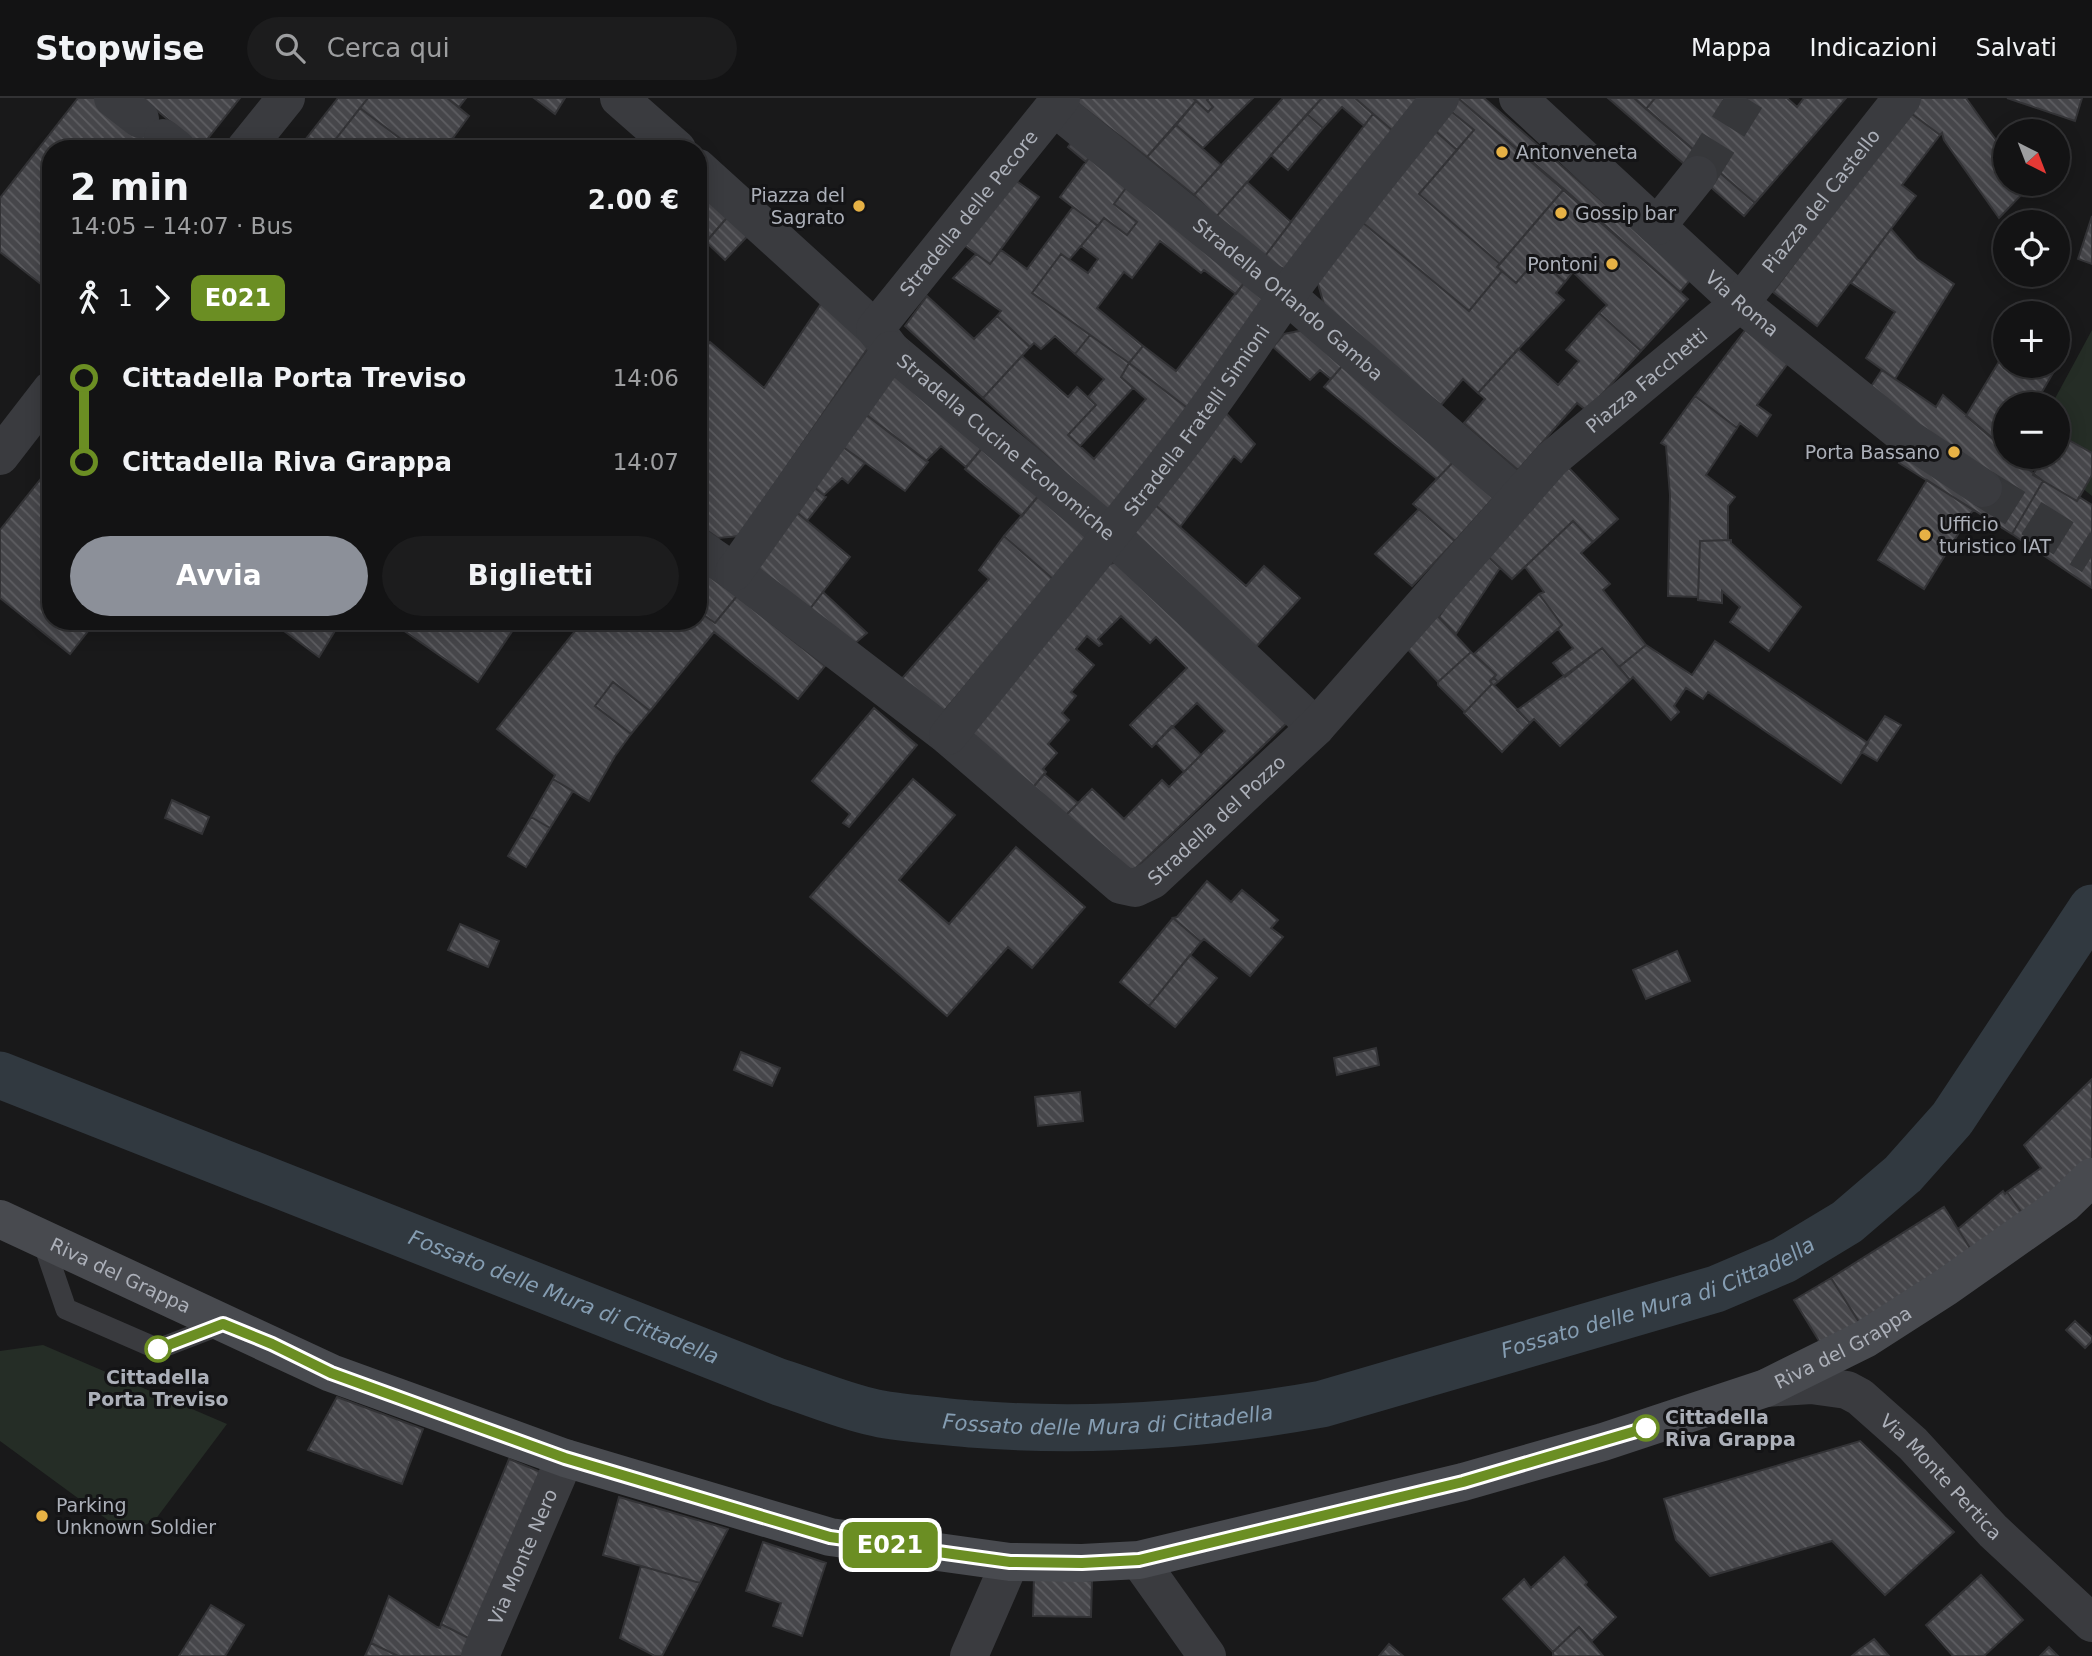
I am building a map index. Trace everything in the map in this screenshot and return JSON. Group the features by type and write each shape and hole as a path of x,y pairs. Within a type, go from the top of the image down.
{"street":[{"path":"252,140 286,98"},
{"path":"619,98 667,140"},
{"name":"Stradella Fratelli Simioni","path":"948,736 1111,535 1234,373 1287,295 1440,98"},
{"name":"Via Roma","path":"1518,98 1740,303 1909,439 1983,488"},
{"name":"Piazza del Castello","path":"1740,303 1902,98"},
{"name":"Stradella Orlando Gamba","path":"1057,102 1287,295 1519,497"},
{"name":"Stradella delle Pecore","path":"734,572 883,339 1057,102"},
{"path":"1657,226 1698,175"},
{"name":"Stradella Cucine Economiche","path":"707,176 883,339 1111,535 1316,727"},
{"name":"Piazza Facchetti","path":"1552,459 1740,303"},
{"path":"0,456 42,402"},
{"name":"Stradella del Pozzo","path":"707,553 948,736 1121,885 1135,887 1152,880 1316,727 1552,459"},
{"name":"Riva del Grappa","path":"0,1219 331,1373 565,1458 830,1537 1010,1562 1082,1563 1139,1560 1463,1482 1603,1442 1766,1388 1865,1339 1946,1287 2064,1204 2092,1177"},
{"name":"Via Monte Pertica","path":"1766,1388 1811,1385 1847,1390 1860,1397 1913,1444 1993,1531 2092,1623"},
{"name":"Via Monte Nero","path":"481,1656 565,1458"},
{"path":"1139,1560 1207,1656"},
{"path":"969,1656 1010,1562"}],"lane":[{"path":"42,1239 66,1309 107,1329 158,1349 223,1324"}],"shaded area":[{"path":"2092,330 2092,496 2059,469 2070,469 2070,392 2058,392 2066,378 2070,378 2070,371"},
{"path":"43,1345 227,1424 155,1520 127,1534 0,1441 0,1351"}],"building":[{"path":"78,98 99,98 148,140 45,140"},
{"path":"142,98 240,98 207,140 193,140"},
{"path":"338,98 368,98 335,140 305,140"},
{"path":"368,98 447,98 469,116 452,140 402,140 360,108"},
{"path":"447,98 466,98 459,107"},
{"path":"534,98 565,98 555,114"},
{"path":"1071,98 1193,98 1196,101 1147,157"},
{"path":"1193,98 1209,98 1207,100 1213,107 1208,112"},
{"path":"1253,98 1203,148 1176,125 1196,101 1208,112 1213,107 1207,100"},
{"path":"1283,98 1322,98 1216,217 1194,195"},
{"path":"1322,98 1355,98 1373,114 1364,126 1342,107 1323,128 1307,114"},
{"path":"1355,98 1421,98 1394,132"},
{"path":"1458,98 1484,98 1691,279 1680,292"},
{"path":"1458,98 1564,189 1500,264 1419,194 1474,130 1447,108"},
{"path":"1608,98 1634,98 1755,203 1744,216"},
{"path":"1634,98 1655,98 1646,109"},
{"path":"1655,98 1787,98 1797,107 1804,98 1846,98 1755,203 1646,109"},
{"path":"1917,98 1966,98 1993,136 1993,196 2020,196 2007,210 1993,210 1944,140 1942,133 1940,135 1908,111"},
{"path":"2007,98 2082,98 2075,121"},
{"path":"360,108 402,140 335,140"},
{"path":"1447,108 1474,130 1457,150 1432,128"},
{"path":"1908,111 1940,135 1902,185 1916,196 1817,326 1773,292"},
{"path":"1307,114 1323,128 1288,170 1271,155"},
{"path":"1373,114 1394,132 1289,271 1262,260"},
{"path":"1176,125 1221,165 1194,195 1147,157"},
{"path":"1432,128 1457,150 1419,194 1500,264 1497,267 1502,271 1469,311 1361,221"},
{"path":"1079,132 1097,147 1086,162 1068,147"},
{"path":"42,144 42,285 0,252 0,198"},
{"path":"1097,147 1135,176 1114,204 1137,222 1127,235 1104,218 1098,226 1060,197"},
{"path":"1135,176 1250,275 1236,294 1204,270 1201,273 1160,241 1132,278 1124,272 1097,308 1143,346 1129,363 1032,293 1061,254 1088,273 1098,259 1081,246 1104,218 1127,235 1137,222 1114,204"},
{"path":"1012,178 1039,197 990,264 964,245"},
{"path":"707,181 737,206 707,241"},
{"path":"1247,182 1291,222 1262,260 1216,217"},
{"path":"1564,189 1688,299 1641,351 1599,313 1607,305 1573,272 1565,282 1537,259 1516,283 1497,267"},
{"path":"737,206 758,225 725,260 707,241"},
{"path":"1073,207 1098,226 1069,260 1061,254 1032,293 1090,335 1075,354 1055,336 1041,349 1034,343 1030,347 997,316 1001,311 953,278 976,254 990,264 1001,250 1027,269"},
{"path":"2092,216 2092,264 2078,259"},
{"path":"1361,221 1469,311 1502,271 1516,283 1537,259 1565,282 1556,293 1564,300 1478,393 1463,379 1441,405 1327,315 1316,277"},
{"path":"1891,229 1917,259 1954,284 1895,379 1866,358 1895,312 1851,283"},
{"path":"1250,275 1276,299 1190,410 1129,363 1143,346 1176,371"},
{"path":"829,292 872,342 739,536 718,538 707,530 707,346 710,342 764,388"},
{"path":"927,296 974,339 997,316 1030,347 983,398 905,326"},
{"path":"1599,313 1641,351 1587,411 1577,403 1518,470 1464,423 1485,399 1478,393 1518,349 1558,385 1579,361 1566,350"},
{"path":"1308,329 1344,364 1331,379 1320,370 1310,380 1273,347 1284,334"},
{"path":"1746,329 1789,362 1757,405 1771,415 1757,436 1740,423 1737,428 1695,396"},
{"path":"1090,335 1129,363 1121,377 1133,388 1080,446 1068,435 1096,405 1088,397 1104,379 1075,354"},
{"path":"1022,356 1068,397 1077,387 1096,405 1068,435 1094,459 1146,399 1121,377 1129,363 1190,410 1109,513 983,398"},
{"path":"896,364 988,441 966,467 941,446 926,461 860,410"},
{"path":"1344,364 1457,458 1437,479 1324,387"},
{"name":"Porta Bassano","path":"1882,370 1936,407 1943,395 1993,439 1993,469 2028,469 2043,481 2012,534 1899,463 1905,453 1853,414"},
{"path":"1993,371 1993,378 2050,378 2042,392 1993,392 1993,439 1966,416"},
{"path":"1695,396 1737,428 1706,475 1735,497 1728,506 1728,540 1700,541 1698,597 1668,596 1670,495 1666,446 1661,443"},
{"path":"859,409 928,462 905,491 836,442"},
{"path":"1223,410 1255,444 1241,462 1234,456 1180,527 1153,503"},
{"path":"988,441 1045,488 1022,516 965,469"},
{"path":"2070,441 2092,453 2092,475 2077,501 2033,475 2036,469 2070,469"},
{"path":"836,442 865,463 848,483 842,478 824,495 809,483"},
{"path":"1457,458 1496,495 1455,541 1413,504"},
{"path":"1565,464 1618,519 1593,542 1573,521 1512,579 1480,549"},
{"path":"42,477 42,630 89,630 70,654 0,598 0,530"},
{"name":"Ufficio turistico IAT","path":"1927,480 1973,510 1924,589 1878,560"},
{"path":"2043,481 2077,501 2079,497 2092,505 2092,588 2012,534"},
{"path":"809,483 826,497 807,521 793,509"},
{"path":"1045,488 1094,532 1054,580 1004,536"},
{"path":"1152,502 1246,586 1264,566 1300,598 1255,648 1129,533"},
{"path":"793,509 850,557 809,610 753,565"},
{"path":"1419,509 1455,541 1412,586 1375,554"},
{"path":"1573,521 1593,542 1581,553 1610,584 1603,590 1646,645 1619,667 1602,648 1565,677 1553,663 1573,648 1558,629 1562,625 1539,594 1544,592 1525,567"},
{"path":"1004,536 1054,580 940,716 899,682 989,579 979,570"},
{"path":"1731,540 1731,543 1801,607 1769,651 1730,622 1740,607 1722,591 1722,603 1698,600 1700,541"},
{"path":"1482,551 1500,568 1456,634 1439,617"},
{"path":"1127,559 1292,718 1133,871 1058,823 1092,789 1124,819 1162,780 1169,787 1225,731 1197,703 1152,747 1130,725 1187,668 1156,637 1150,643 1121,616 1098,639 1102,644 1099,646 1087,636 1076,649 1094,665 1071,692 1076,696 1062,713 1069,720 1048,744 1057,753 1043,769 1046,772 1025,797 967,736 1096,568"},
{"path":"707,574 737,596 715,623 707,617"},
{"path":"823,592 867,633 853,645 809,610"},
{"path":"1539,594 1562,625 1498,682 1494,678 1496,675 1474,654"},
{"path":"737,596 825,666 798,699 714,632 650,711 613,682 595,706 631,734 589,801 553,779 555,775 497,729 576,630 707,630 707,617 715,623"},
{"path":"1433,611 1471,652 1438,682 1401,642"},
{"path":"285,630 336,630 319,657"},
{"path":"403,630 513,630 478,682"},
{"path":"1715,641 1868,743 1841,783 1708,692 1703,699 1686,688 1674,706 1679,712 1671,720 1633,677 1630,680 1619,667 1646,645 1692,675"},
{"path":"1602,648 1630,680 1560,746 1534,719 1530,723 1517,710"},
{"path":"1471,652 1496,675 1490,681 1492,684 1465,712 1438,682"},
{"path":"1494,678 1498,682 1494,685 1530,723 1502,752 1464,713 1492,684 1490,681"},
{"path":"613,682 650,711 631,734 595,706"},
{"path":"874,708 917,745 849,827 843,823 850,814 812,781"},
{"path":"1885,716 1901,725 1877,761 1861,752"},
{"path":"1172,726 1201,755 1184,772 1156,743"},
{"path":"1044,774 1078,803 1058,823 1025,797"},
{"path":"553,779 573,791 550,828 531,817"},
{"path":"913,779 955,815 899,880 949,924 1016,847 1085,907 1032,968 1008,947 947,1016 810,897"},
{"path":"172,800 209,817 202,834 165,818"},
{"path":"531,817 550,828 526,867 508,856"},
{"path":"1207,881 1231,902 1242,890 1278,920 1271,928 1283,937 1250,976 1204,939 1201,942 1173,918 1177,917"},
{"path":"1173,918 1201,942 1149,1006 1120,982"},
{"path":"460,924 499,941 488,967 448,950"},
{"path":"1677,951 1690,981 1646,999 1633,970"},
{"path":"1190,955 1217,978 1175,1027 1149,1006"},
{"path":"1376,1048 1379,1065 1337,1075 1334,1058"},
{"path":"741,1052 780,1068 772,1086 734,1070"},
{"path":"2092,1079 2092,1171 2029,1223 2007,1192 2041,1168 2024,1145"},
{"path":"1080,1092 1083,1121 1038,1126 1035,1097"},
{"path":"2003,1191 2005,1194 2007,1192 2028,1221 1978,1261 1958,1229"},
{"path":"1944,1207 1978,1261 1866,1333 1831,1278"},
{"path":"1831,1278 1866,1333 1827,1354 1794,1300"},
{"path":"2075,1321 2092,1337 2092,1341 2085,1348 2066,1330"},
{"path":"337,1397 423,1429 402,1484 308,1450"},
{"path":"1860,1441 1954,1532 1885,1595 1832,1541 1710,1576 1676,1540 1664,1499"},
{"path":"509,1459 548,1475 484,1646 441,1624"},
{"path":"619,1497 728,1529 700,1583 603,1555"},
{"path":"763,1542 826,1563 802,1636 773,1626 781,1603 746,1591"},
{"path":"1564,1557 1587,1582 1585,1585 1616,1617 1592,1641 1579,1627 1553,1652 1503,1599 1524,1579 1531,1588"},
{"path":"641,1566 700,1583 662,1656 655,1656 620,1638"},
{"path":"1981,1575 2023,1620 1984,1656 1953,1656 1926,1625"},
{"path":"1034,1576 1092,1581 1091,1617 1033,1616"},
{"path":"389,1596 437,1627 440,1628 441,1624 484,1646 478,1656 398,1656 371,1643"},
{"path":"211,1605 244,1625 225,1656 179,1656"},
{"path":"1579,1627 1603,1656 1553,1656 1553,1652"},
{"path":"1874,1639 1889,1656 1852,1656 1859,1650"},
{"path":"371,1643 398,1656 365,1656"},
{"path":"1389,1644 1403,1656 1379,1656"},
{"path":"2049,1647 2058,1656 2040,1656"}],"waterway":[{"name":"Fossato delle Mura di Cittadella","path":"0,1075 779,1382 855,1408 914,1419 1015,1427 1103,1427 1191,1422 1322,1404 1716,1289 1784,1260 1847,1222 1903,1174 1952,1119 2092,908"}],"tunnel":[{"path":"1698,175 1746,98"},
{"path":"1983,488 2092,556"}],"bus line":[{"name":"E021","path":"158,1349 223,1324 331,1373 565,1458 830,1537 1010,1562 1082,1563 1139,1560 1463,1482 1646,1428"}],"place":[{"name":"Antonveneta","path":"1502,152"},
{"name":"Piazza del Sagrato","path":"859,206"},
{"name":"Gossip bar","path":"1561,213"},
{"name":"Pontoni","path":"1612,264"},
{"name":"Porta Bassano","path":"1954,452"},
{"name":"Ufficio turistico IAT","path":"1925,535"},
{"name":"Cittadella Porta Treviso","path":"158,1349"},
{"name":"Cittadella Riva Grappa","path":"1646,1428"},
{"name":"Parking Unknown Soldier","path":"42,1516"}]}
